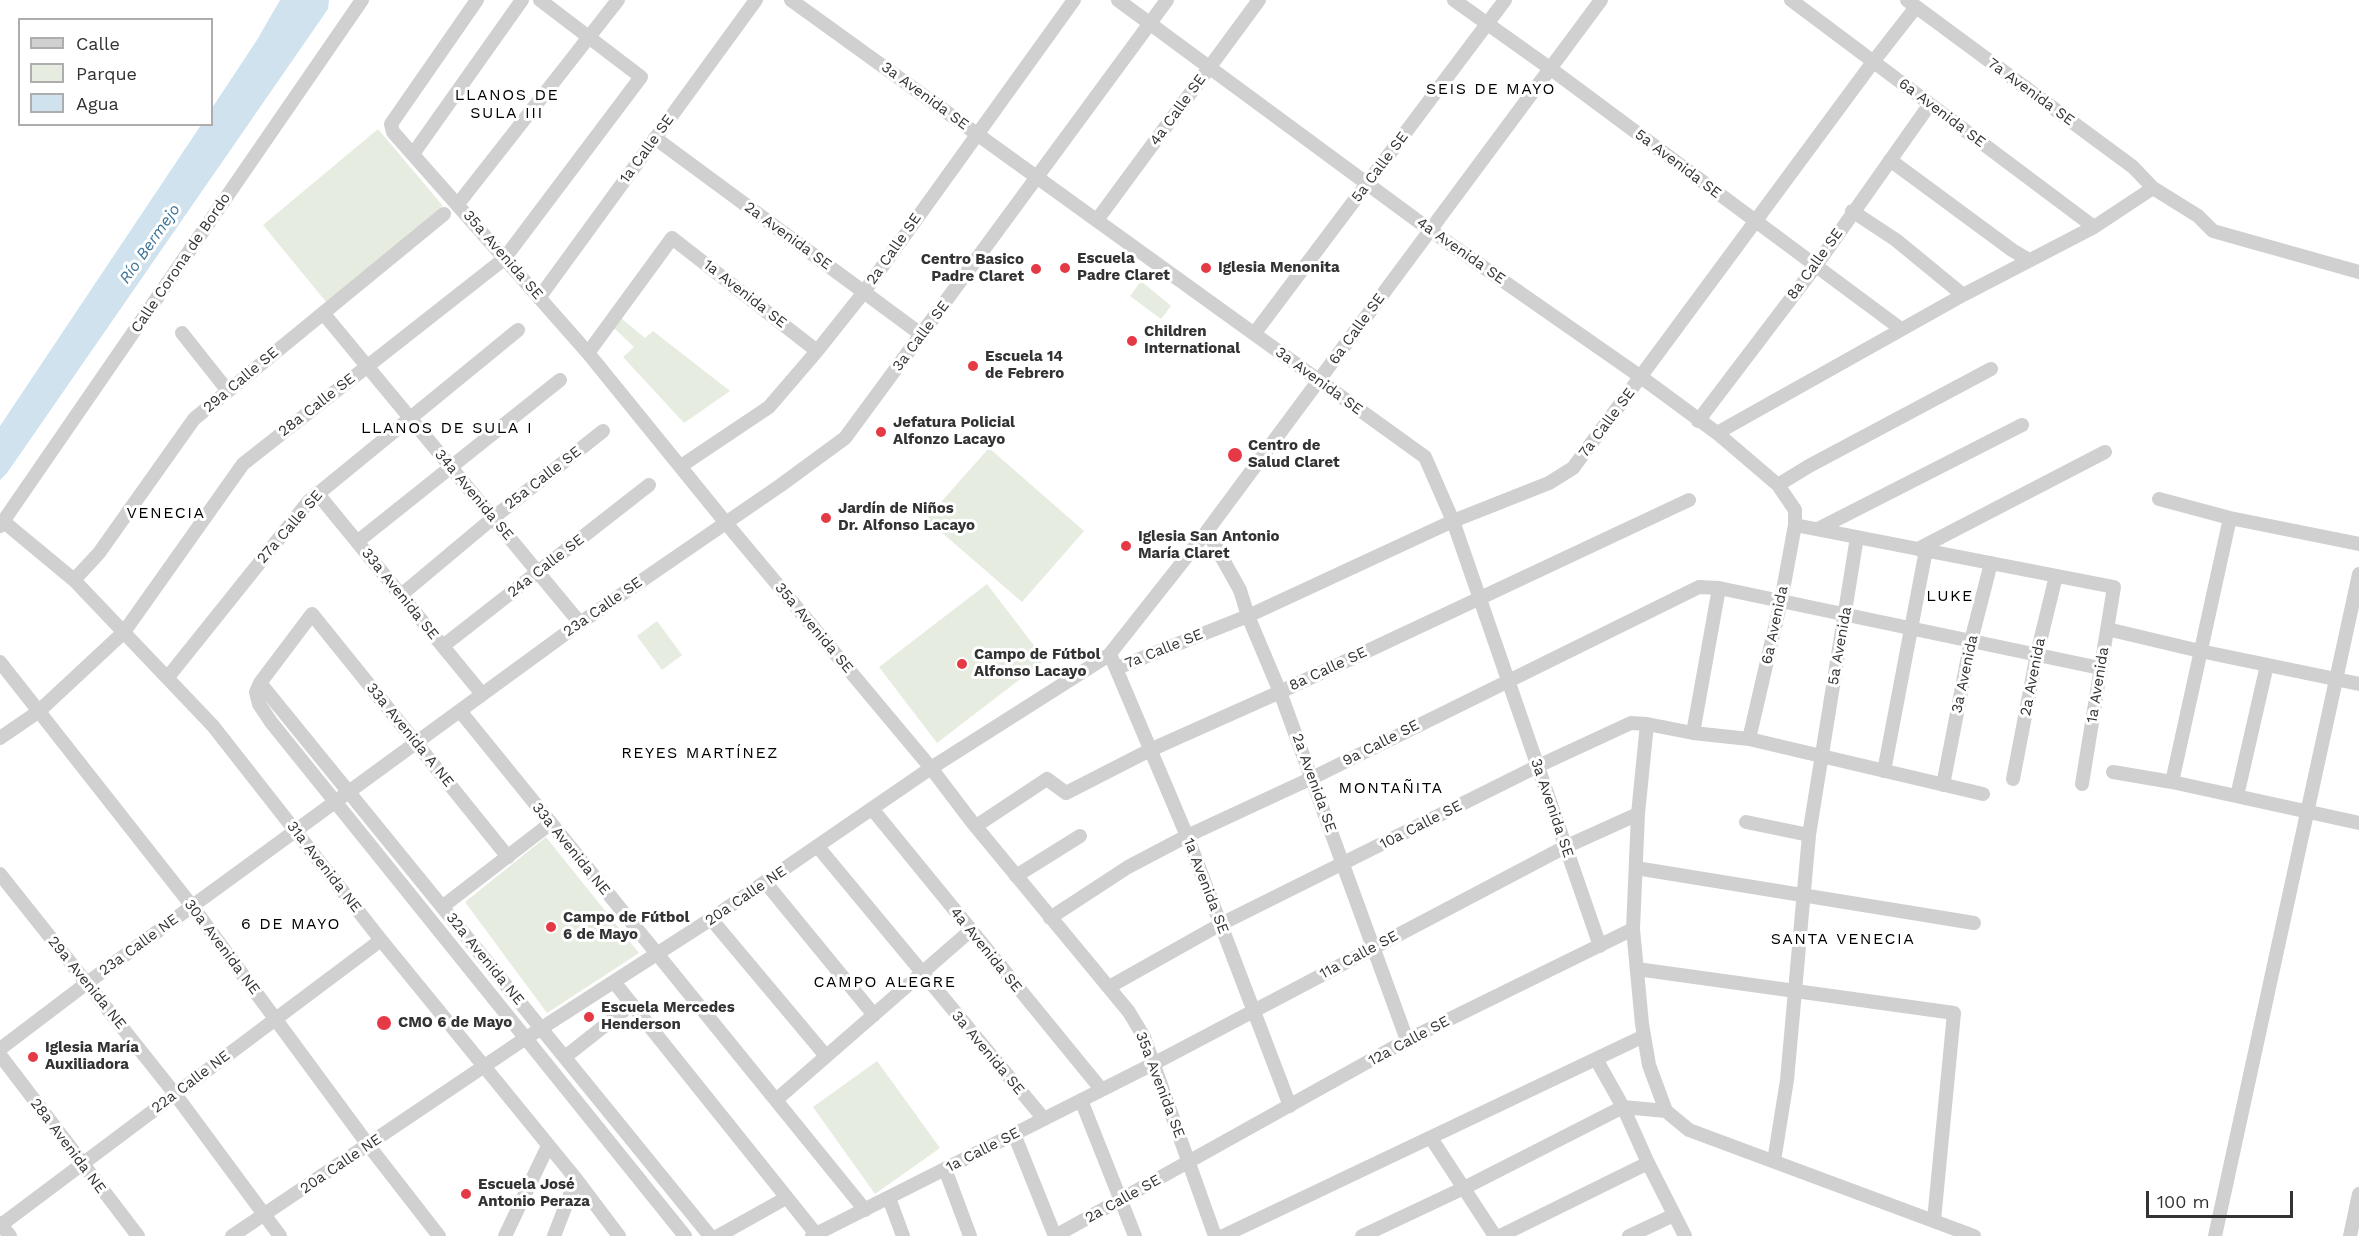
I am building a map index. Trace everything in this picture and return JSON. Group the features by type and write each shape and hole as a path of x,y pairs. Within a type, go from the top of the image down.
{"street":[{"name":"Calle Corona de Bordo","path":"2,524 362,0"},
{"name":"35a Avenida SE","path":"477,0 391,124 393,132 588,353 1129,1012 1144,1037 1215,1236"},
{"path":"413,154 522,0"},
{"path":"540,0 589,37"},
{"path":"458,204 618,0"},
{"name":"1a Calle SE","path":"539,298 756,0"},
{"name":"3a Avenida SE","path":"791,0 1425,457 1453,521 1600,946"},
{"name":"2a Calle SE","path":"681,466 769,407 817,351 864,291 1074,0"},
{"name":"4a Avenida SE","path":"1118,0 1430,230 1717,433 1778,485 1795,510"},
{"name":"3a Calle SE","path":"726,523 845,438 1167,0"},
{"name":"4a Calle SE","path":"1097,220 1259,0"},
{"name":"5a Avenida SE","path":"1454,0 1551,69 1901,329"},
{"name":"5a Calle SE","path":"1254,334 1505,0"},
{"name":"6a Calle SE","path":"1109,655 1207,531 1601,0"},
{"name":"6a Avenida SE","path":"1791,0 2094,227"},
{"name":"7a Calle SE","path":"1117,668 1248,616 1453,521 1549,483 1573,468 1873,62 1911,3"},
{"name":"7a Avenida SE","path":"1911,3 2133,167 2153,188 2198,216 2213,231 2359,272"},
{"name":"28a Calle SE","path":"0,738 38,712 124,632 243,464 504,259 641,77 589,37"},
{"name":"8a Calle SE","path":"1698,421 1815,267 1852,211 1930,104"},
{"name":"2a Avenida SE","path":"655,138 922,335"},
{"path":"1890,160 2028,260"},
{"path":"1717,433 1963,295 2094,227 2153,188"},
{"path":"1852,211 1896,240 1963,295"},
{"name":"29a Calle SE","path":"74,580 99,553 194,420 444,214"},
{"name":"1a Avenida SE","path":"588,353 672,238 817,351"},
{"name":"34a Avenida SE","path":"323,312 580,622"},
{"name":"27a Calle SE","path":"168,677 317,493 518,330"},
{"path":"182,333 228,391"},
{"path":"1778,485 1809,466 1991,369"},
{"path":"357,542 560,380"},
{"path":"1818,529 2022,425"},
{"name":"25a Calle SE","path":"401,595 603,431"},
{"path":"1922,550 2105,453"},
{"name":"24a Calle SE","path":"443,646 649,485"},
{"name":"33a Avenida SE","path":"317,493 482,694"},
{"path":"2159,498 2230,518 2359,544"},
{"name":"8a Calle SE","path":"976,826 1047,779 1066,793 1150,750 1280,692 1689,500"},
{"name":"6a Avenida","path":"1749,738 1781,601 1795,525 1795,510"},
{"path":"2172,782 2230,518"},
{"name":"23a Calle SE","path":"482,694 580,622 726,523"},
{"name":"31a Avenida NE","path":"2,524 74,580 213,726 381,940 576,1179 619,1236"},
{"path":"1795,525 2056,576"},
{"name":"2a Avenida SE","path":"1207,531 1240,590 1248,616 1280,692 1312,778 1407,1040"},
{"name":"5a Avenida","path":"1774,1161 1787,1080 1809,835 1857,537"},
{"path":"1884,771 1922,550"},
{"name":"3a Avenida","path":"1943,785 1971,641 1991,563"},
{"path":"2215,1236 2359,574"},
{"name":"1a Avenida","path":"2056,576 2114,587 2082,784"},
{"name":"2a Avenida","path":"2013,779 2037,654 2056,576"},
{"name":"9a Calle SE","path":"1050,918 1128,867 1187,836 1312,778 1700,587 1719,588 2100,668"},
{"path":"1693,733 1719,588"},
{"name":"33a Avenida A NE","path":"260,683 312,614 508,857"},
{"path":"2107,629 2359,684"},
{"name":"1a Avenida SE","path":"1109,655 1117,668 1187,836 1290,1106"},
{"name":"20a Calle NE","path":"232,1236 525,1039 711,919 873,810 931,768 1109,655"},
{"name":"30a Avenida NE","path":"0,662 192,906 369,1146 439,1236"},
{"path":"2237,796 2267,665"},
{"path":"260,683 256,692 271,722 685,1236"},
{"name":"32a Avenida NE","path":"260,683 710,1236"},
{"name":"23a Calle NE","path":"0,1049 482,694"},
{"name":"33a Avenida NE","path":"460,711 865,1210"},
{"name":"10a Calle SE","path":"1109,987 1221,924 1538,766 1631,723 1693,733 1749,738 1983,794"},
{"path":"1647,724 1638,814 1633,929 1649,1065 1666,1111 1689,1130 1974,1236"},
{"path":"2113,772 2172,782 2359,823"},
{"name":"4a Avenida SE","path":"873,810 1101,1089"},
{"name":"11a Calle SE","path":"1154,1064 1565,847 1638,814"},
{"path":"1746,822 1809,835"},
{"path":"442,907 551,823"},
{"path":"1016,876 1080,836"},
{"name":"3a Avenida SE","path":"818,847 1044,1119"},
{"path":"1636,868 1803,897 1974,923"},
{"name":"29a Avenida NE","path":"0,874 175,1094 280,1236"},
{"path":"765,882 874,1015"},
{"path":"711,919 826,1056"},
{"name":"12a Calle SE","path":"1190,1163 1407,1040 1633,929"},
{"path":"776,1100 970,931"},
{"name":"22a Calle NE","path":"4,1228 81,1164 381,940"},
{"path":"1637,969 1954,1013 1934,1220"},
{"path":"614,982 786,1198 821,1234"},
{"path":"565,1058 632,1004"},
{"path":"1223,1236 1250,1231 1431,1138 1644,1036"},
{"name":"28a Avenida NE","path":"0,1055 138,1236"},
{"path":"1596,1059 1623,1107 1685,1236"},
{"name":"1a Calle SE","path":"821,1234 1101,1089 1154,1064"},
{"path":"1081,1100 1135,1236"},
{"path":"1362,1236 1464,1188 1623,1107 1666,1111"},
{"path":"1014,1134 1055,1236"},
{"path":"1431,1138 1498,1236 1648,1163"},
{"path":"505,1236 548,1146"},
{"name":"2a Calle SE","path":"1055,1236 1190,1163"},
{"path":"945,1169 970,1236"},
{"path":"554,1236 576,1179"},
{"path":"2350,1236 2359,1194"},
{"path":"718,1236 786,1198"},
{"path":"889,1198 903,1236"},
{"path":"1629,1236 1674,1215"}],"green space":[{"path":"378,129 443,206 327,303 263,225"},
{"path":"1141,281 1171,306 1161,319 1130,296"},
{"path":"621,318 645,338 653,331 730,391 684,423 623,357 634,347 613,327"},
{"path":"989,448 1084,531 1022,602 926,519"},
{"name":"Campo de Fútbol Alfonso Lacayo","path":"987,584 1045,660 937,743 879,667"},
{"path":"657,621 682,655 662,670 637,636"},
{"name":"Campo de Fútbol 6 de Mayo","path":"546,837 639,953 547,1013 465,902"},
{"path":"877,1061 940,1148 875,1194 813,1107"}],"water":[{"name":"Río Bermejo","path":"280,0 329,0 328,9 0,480 0,426 200,126 213,126 213,106 257,40"}],"place":[{"name":"Escuela Padre Claret","path":"1065,268"},
{"name":"Iglesia Menonita","path":"1206,268"},
{"name":"Centro Basico Padre Claret","path":"1036,269"},
{"name":"Children International","path":"1132,341"},
{"name":"Escuela 14 de Febrero","path":"973,366"},
{"name":"Jefatura Policial Alfonzo Lacayo","path":"881,432"},
{"name":"Centro de Salud Claret","path":"1235,455"},
{"name":"Jardín de Niños Dr. Alfonso Lacayo","path":"826,518"},
{"name":"Iglesia San Antonio María Claret","path":"1126,546"},
{"name":"Campo de Fútbol Alfonso Lacayo","path":"962,664"},
{"name":"Campo de Fútbol 6 de Mayo","path":"551,927"},
{"name":"Escuela Mercedes Henderson","path":"589,1017"},
{"name":"CMO 6 de Mayo","path":"384,1023"},
{"name":"Iglesia María Auxiliadora","path":"33,1057"},
{"name":"Escuela José Antonio Peraza","path":"466,1194"}],"district":[{"name":"SEIS DE MAYO","path":"1491,89"},
{"name":"LLANOS DE SULA III","path":"507,104"},
{"name":"LLANOS DE SULA I","path":"447,428"},
{"name":"VENECIA","path":"166,513"},
{"name":"LUKE","path":"1950,596"},
{"name":"REYES MARTÍNEZ","path":"700,753"},
{"name":"MONTAÑITA","path":"1391,788"},
{"name":"6 DE MAYO","path":"291,924"},
{"name":"SANTA VENECIA","path":"1843,939"},
{"name":"CAMPO ALEGRE","path":"885,982"}]}
